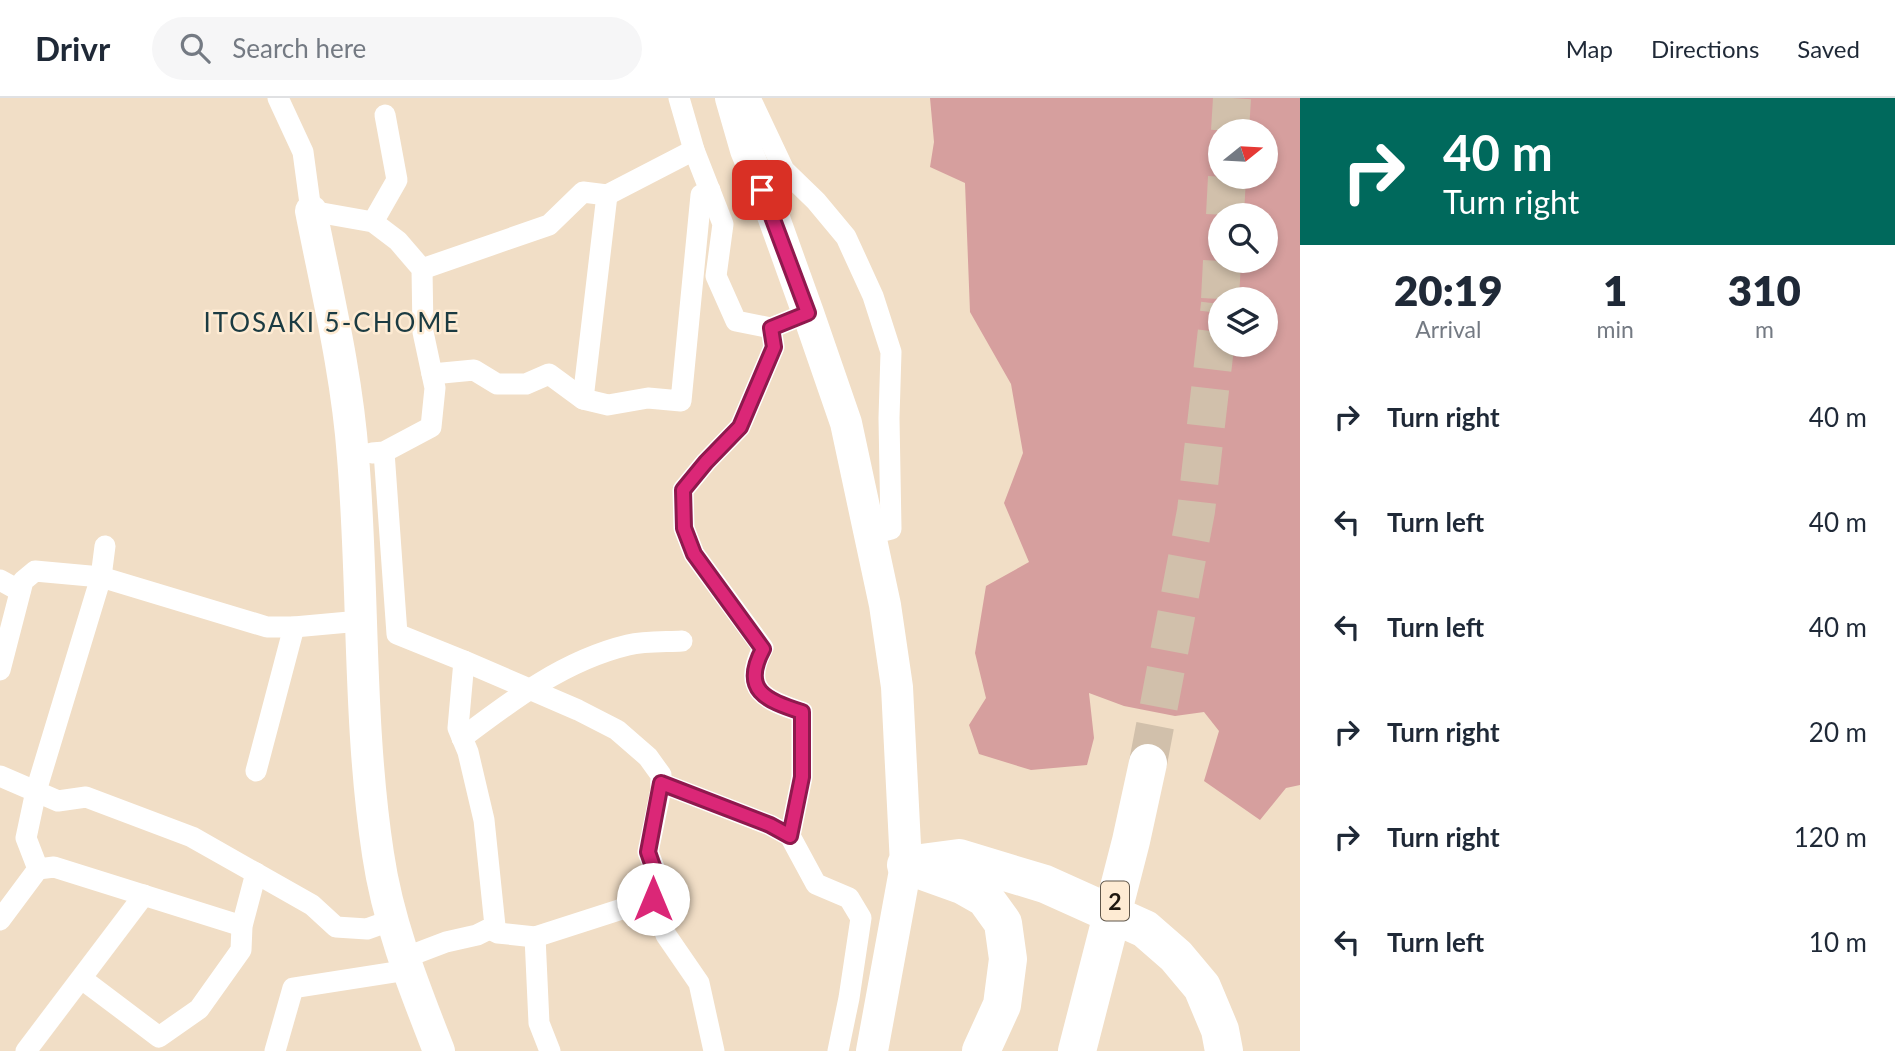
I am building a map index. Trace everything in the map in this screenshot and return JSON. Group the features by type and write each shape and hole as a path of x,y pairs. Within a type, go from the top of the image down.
{"highway":[{"name":"2","path":"1077,1051 1131,841 1148,763"},
{"path":"906,865 959,858 1045,884 1145,929 1176,956 1202,986 1220,1030 1224,1051"},
{"path":"906,865 962,885 985,898 1003,923 1008,959 1002,1004 981,1051"}],"street":[{"path":"278,98 303,152 311,211 340,358 369,454 388,530 397,634 578,710 617,730 648,757 661,775 648,852 657,878 653,899 666,935 699,983 714,1051"},
{"path":"680,98 694,150 723,224 716,276 736,321 771,328 808,313"},
{"path":"731,98 746,150 771,210 846,423 885,605 897,687 906,865 872,1051"},
{"path":"750,98 784,170 816,201 846,237 873,296 891,352 891,529 871,534"},
{"path":"373,222 397,180 385,115"},
{"path":"422,269 549,225 583,192 607,195 694,150"},
{"path":"432,374 474,370 497,384 526,384 549,374 583,399 608,405 648,398 681,401 701,195 710,190"},
{"path":"583,399 607,195"},
{"path":"311,211 373,222 398,242 422,269 423,332 435,388 431,427 369,454"},
{"path":"771,328 774,347 740,427 683,490 684,528 694,554 763,649 754,667 757,686 770,702 802,712 802,777 790,836"},
{"path":"369,454 357,534 370,795 378,856 393,920 406,964 439,1051"},
{"path":"357,534 388,530"},
{"path":"38,869 26,838 36,791 101,577 105,546"},
{"path":"0,670 23,581 35,571 101,577 267,627 360,621"},
{"path":"0,580 20,591"},
{"path":"256,771 294,627"},
{"path":"462,738 529,688 587,660 629,645 682,641"},
{"path":"275,1051 293,989 406,964 446,942 477,935 495,926 484,820 458,728 464,661"},
{"path":"0,776 58,801 86,797 192,837 312,905 336,927 367,929 393,920"},
{"path":"661,783 770,825 790,836 816,884 849,898 861,918 838,1051"},
{"path":"0,920 38,869 54,867 242,926"},
{"path":"82,979 159,1037 199,1009 240,950 242,926 256,873"},
{"path":"26,1051 144,895"},
{"path":"490,929 498,933 535,937 653,899"},
{"path":"535,937 539,1023 550,1051"}],"shaded area":[{"path":"930,98 1300,98 1300,785 1286,788 1260,820 1204,781 1219,731 1204,712 1175,716 1124,706 1089,693 1094,738 1087,765 1031,770 979,754 969,725 986,698 975,653 986,586 1029,562 1004,503 1023,453 1011,384 970,312 965,183 930,167 934,142"}],"tunnel":[{"path":"1231,119 1232,98"},
{"path":"1226,189 1226,203"},
{"path":"1221,273 1221,287"},
{"path":"1148,763 1196,511 1214,357"}],"district":[{"name":"ITOSAKI 5-CHOME","path":"332,322"}],"route":[{"path":"653,899 657,878 648,852 661,783 770,825 790,836 802,777 802,712 770,702 757,686 754,667 763,649 694,554 684,528 683,490 740,427 774,347 771,328 808,313 762,190"}]}
